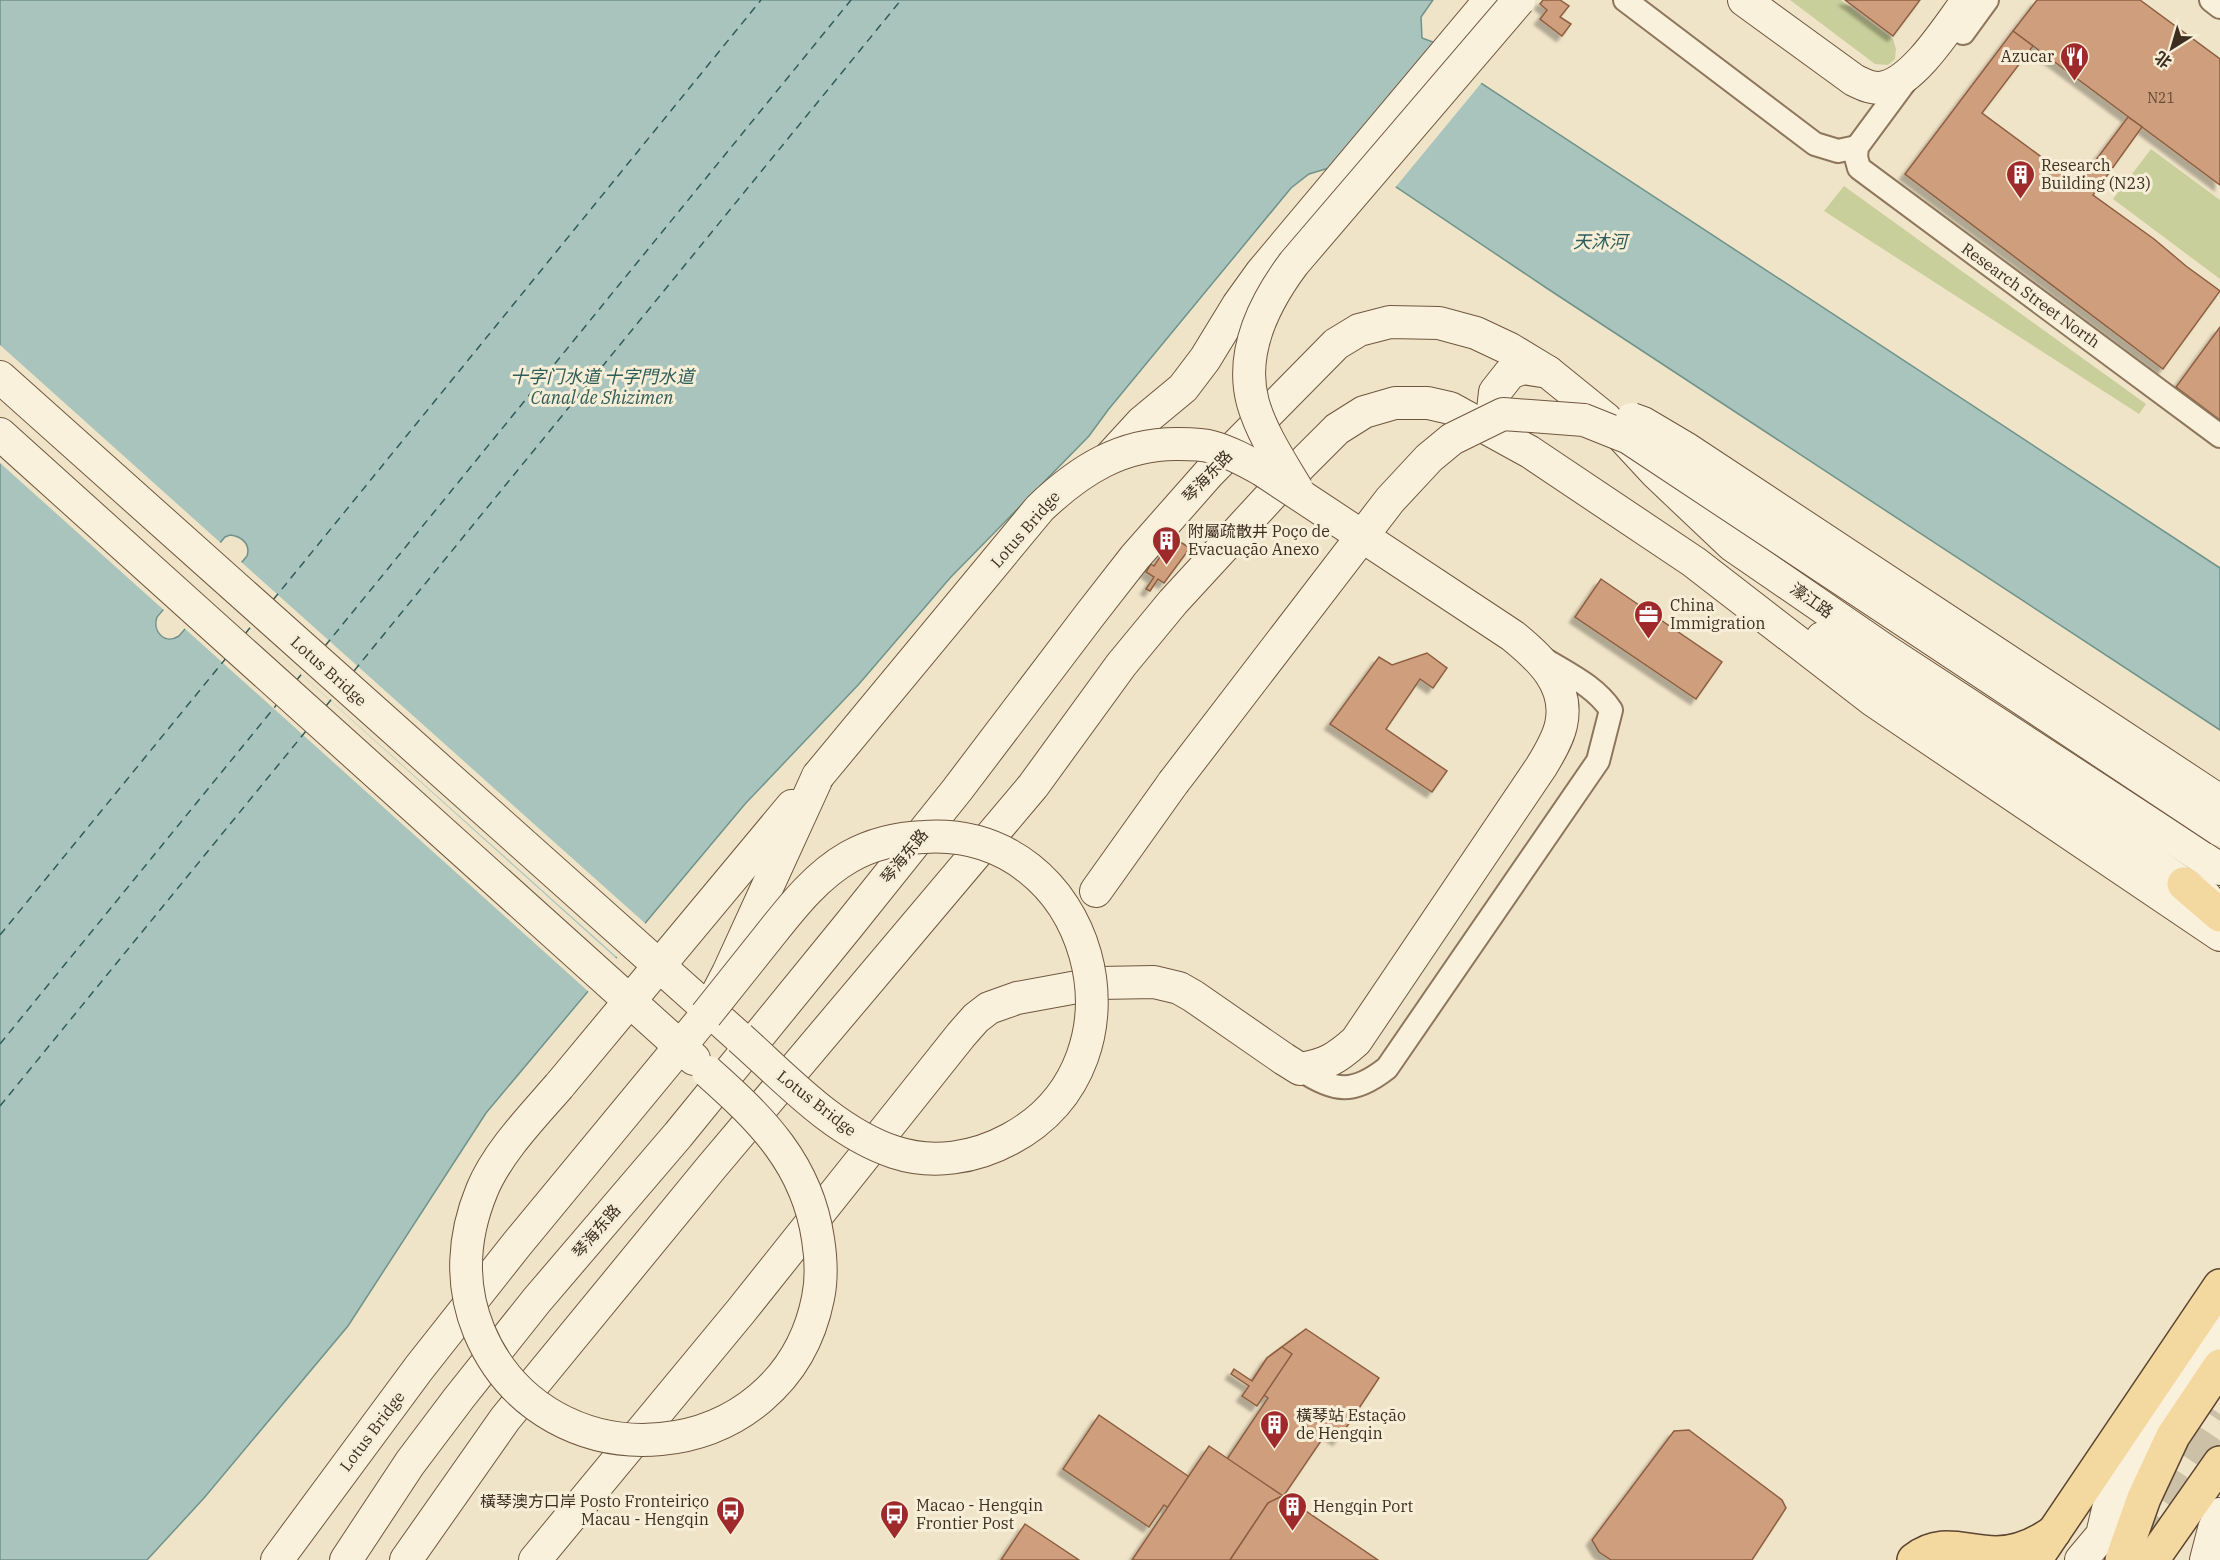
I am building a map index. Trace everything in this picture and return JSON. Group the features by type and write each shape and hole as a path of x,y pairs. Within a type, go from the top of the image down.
{"main road":[{"path":"1109,458 1142,422 1183,388 1205,359 1261,273 1490,0"},
{"path":"1302,497 1264,429 1254,404 1249,379 1255,336 1265,307 1294,263 1519,0"},
{"path":"1744,0 1860,83 1876,88 1896,83 1914,70 1968,0"},
{"name":"琴海东路","path":"346,1560 410,1463 459,1398 537,1300 678,1135 849,925 957,790 1128,566 1209,473 1336,344 1359,330 1390,322 1439,323 1476,333 1510,349 1548,372"},
{"path":"1530,452 1503,427 1493,410 1495,392 1510,373 1523,368 1548,372"},
{"name":"濠江路","path":"1548,372 1606,419 1664,481 1732,545 1879,660 2184,884 2220,905"},
{"name":"Lotus Bridge","path":"0,376 686,991 704,1006 713,1014 731,1030 811,1101 864,1139 896,1153 930,1159 982,1153 1022,1133 1042,1118 1059,1099 1079,1065 1087,1038 1092,986 1078,932 1067,910 1033,872 998,848 970,839 945,835 911,837 871,847 848,857 810,887 789,911 713,1006 706,1015 517,1244 418,1368 276,1560"},
{"path":"406,1560 505,1419 710,1169 1033,786 1121,664 1173,602 1337,429 1364,412 1395,403 1428,403 1450,408 1530,452 1694,562 1874,701 2220,935"},
{"path":"1096,891 1173,783 1390,500 1429,459 1452,439 1503,414 1555,405 1591,406 1643,423 1697,456 2220,801"},
{"path":"1503,414 1584,420 1629,438 2220,830"},
{"name":"Lotus Bridge","path":"0,434 283,688 575,952 602,976 611,984 629,1000 638,1008 735,1096 779,1144 802,1183 816,1225 820,1252 820,1287 806,1337 791,1364 776,1384 757,1402 734,1418 715,1426 671,1438 650,1441 617,1440 560,1421 517,1390 499,1368 485,1346 470,1306 465,1260 475,1210 482,1189 514,1140 582,1058 628,1004 635,995 643,986 658,967 818,776 1040,508 1063,486 1109,458 1135,448 1157,444 1209,446 1237,456 1262,470 1513,636 1538,656 1553,676 1561,695 1562,724 1541,767 1356,1041 1341,1055 1322,1065 1300,1069"},
{"path":"1694,562 1879,660"},
{"path":"283,688 312,656"},
{"name":"濠江路","path":"1879,660 2220,869"},
{"name":"Lotus Bridge","path":"706,1015 728,974 818,776"},
{"path":"2184,884 2220,915"},
{"path":"535,1560 741,1311 961,1035 976,1018 989,1008 1017,998 1099,983 1137,981 1166,984 1193,996 1300,1069"},
{"path":"2035,1560 2220,1286"},
{"path":"2081,1560 2102,1535 2108,1509 2168,1406 2220,1328"},
{"path":"2122,1560 2144,1498 2173,1436 2220,1366"},
{"path":"2152,1560 2220,1463"},
{"path":"2206,1560 2220,1514"},
{"path":"1914,1560 1926,1551 1944,1547 1996,1553 2017,1551 2039,1543 2054,1532"}],"street":[{"path":"1625,0 1815,144 1858,158 1914,70"},
{"path":"1937,41 1952,44 1987,0"},
{"path":"2211,0 2220,7"},
{"name":"Research Street North","path":"1858,158 2220,436"},
{"path":"1300,1069 1317,1081 1346,1088 1359,1086 1387,1068 1598,761 1611,710 1594,690 1538,656"}],"green space":[{"path":"1790,0 1841,0 1893,39 1896,49 1895,59 1888,65 1875,64"},
{"path":"2151,149 2220,200 2220,279 2113,199"},
{"path":"1844,186 2146,404 2139,414 1824,211"}],"water":[{"name":"十字门水道 十字門水道 Canal de Shizimen","path":"0,0 1433,0 1421,17 1422,38 1452,49 1458,68 2220,568 2220,730 1387,181 1329,168 1309,174 1291,188 1089,436 950,578 859,684 745,804 486,1113 348,1326 204,1498 147,1560 0,1560","holes":["234,536 246,544 247,556 179,636 169,639 161,636 156,628 157,617 225,537"]}],"pier":[{"path":"1460,66 1483,81 1394,189 1368,175"},
{"path":"0,345 223,545 166,612 0,463"},
{"path":"239,560 647,925 619,959 245,624 618,960 590,993 183,627"}],"building":[{"path":"1543,0 1560,0 1569,6 1560,17 1571,24 1562,36 1540,19 1547,10 1540,4"},
{"path":"1845,0 1920,0 1893,36"},
{"path":"2037,0 2140,0 2220,59 2220,185 2013,31"},
{"name":"Research Building (N23)","path":"2013,31 2033,46 1982,113 2078,184 2128,117 2142,127 2093,195 2220,291 2163,369 1905,174"},
{"path":"2220,327 2220,420 2176,387"},
{"name":"附屬疏散井 Poço de Evacuação Anexo","path":"1177,540 1190,548 1164,583 1158,579 1150,591 1146,589 1154,577 1146,572 1151,564 1154,566 1169,543 1173,546"},
{"name":"China Immigration","path":"1601,579 1722,662 1696,699 1575,617"},
{"path":"1427,653 1447,668 1433,688 1420,679 1386,729 1447,771 1432,792 1330,724 1379,657 1392,665"},
{"name":"橫琴站 Estação de Hengqin","path":"1306,1329 1379,1378 1338,1440 1327,1432 1240,1560 1159,1560 1186,1520 1164,1505 1149,1527 1063,1469 1099,1415 1207,1489 1268,1398 1249,1385 1267,1358"},
{"path":"1282,1347 1292,1354 1257,1406 1242,1396 1249,1386 1231,1374 1234,1369 1252,1381 1267,1358"},
{"path":"1689,1430 1782,1500 1786,1508 1752,1560 1611,1560 1599,1552 1592,1540 1674,1431"},
{"path":"1209,1446 1289,1500 1280,1497 1268,1503 1230,1560 1132,1560"},
{"name":"Hengqin Port","path":"1280,1497 1291,1501 1378,1560 1230,1560 1268,1503"},
{"path":"1025,1524 1079,1560 1001,1560"}],"ferry route":[{"path":"273,600 761,0"},
{"path":"325,646 851,0"},
{"path":"354,671 901,0"},
{"path":"245,634 253,624"},
{"path":"0,935 227,657"},
{"path":"296,681 304,671"},
{"path":"326,706 334,696"},
{"path":"0,1044 278,703"},
{"path":"0,1106 306,731"}],"tunnel":[{"path":"2135,1541 2220,1414"}],"place":[{"name":"Azucar","path":"2075,82"},
{"name":"Research Building (N23)","path":"2020,200"},
{"name":"附屬疏散井 Poço de Evacuação Anexo","path":"1167,566"},
{"name":"China Immigration","path":"1649,640"},
{"name":"橫琴站 Estação de Hengqin","path":"1275,1450"},
{"name":"Hengqin Port","path":"1292,1532"},
{"name":"橫琴澳方口岸 Posto Fronteiriço Macau - Hengqin","path":"730,1536"},
{"name":"Macao - Hengqin Frontier Post","path":"895,1540"}],"water label":[{"name":"天沐河","path":"1600,242"}]}
